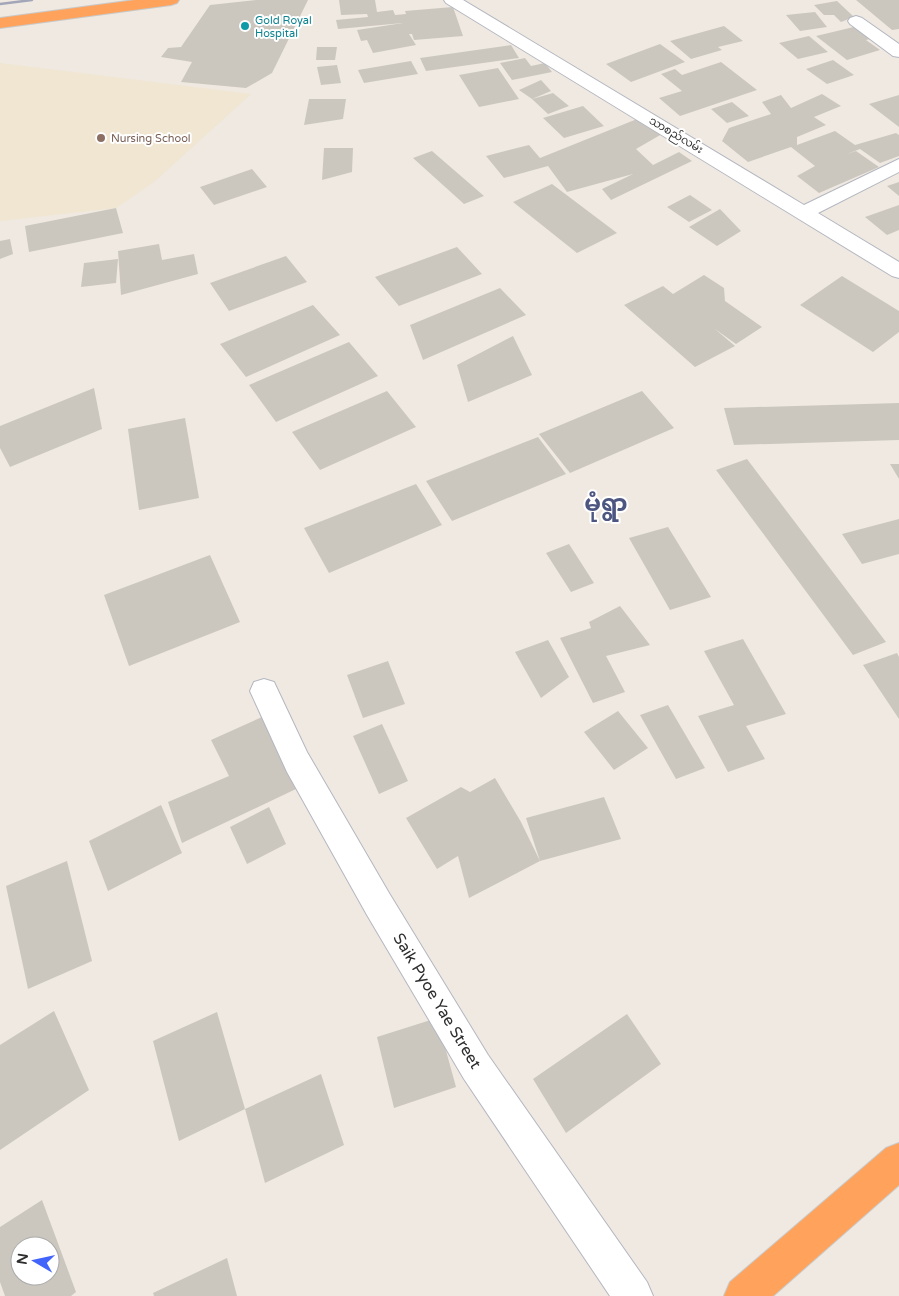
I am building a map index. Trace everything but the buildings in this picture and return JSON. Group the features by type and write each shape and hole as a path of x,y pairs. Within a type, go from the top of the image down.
{"highway":[{"path":"0,23 171,0"},
{"path":"744,1296 899,1162"}],"street":[{"name":"သာစည်လမ်း","path":"452,0 899,271"},
{"path":"856,21 899,52"},
{"path":"804,213 899,165"},
{"name":"Saik Pyoe Yae Street","path":"264,691 302,771 378,904 471,1058 634,1296"}],"shaded area":[{"name":"Nursing School","path":"0,63 251,94 154,182 116,208 0,221"}],"railway":[{"path":"0,4 32,0"}],"place":[{"name":"Gold Royal Hospital","path":"245,26"},
{"name":"Nursing School","path":"101,138"}],"district":[{"name":"မုံရွာ","path":"606,503"}]}
